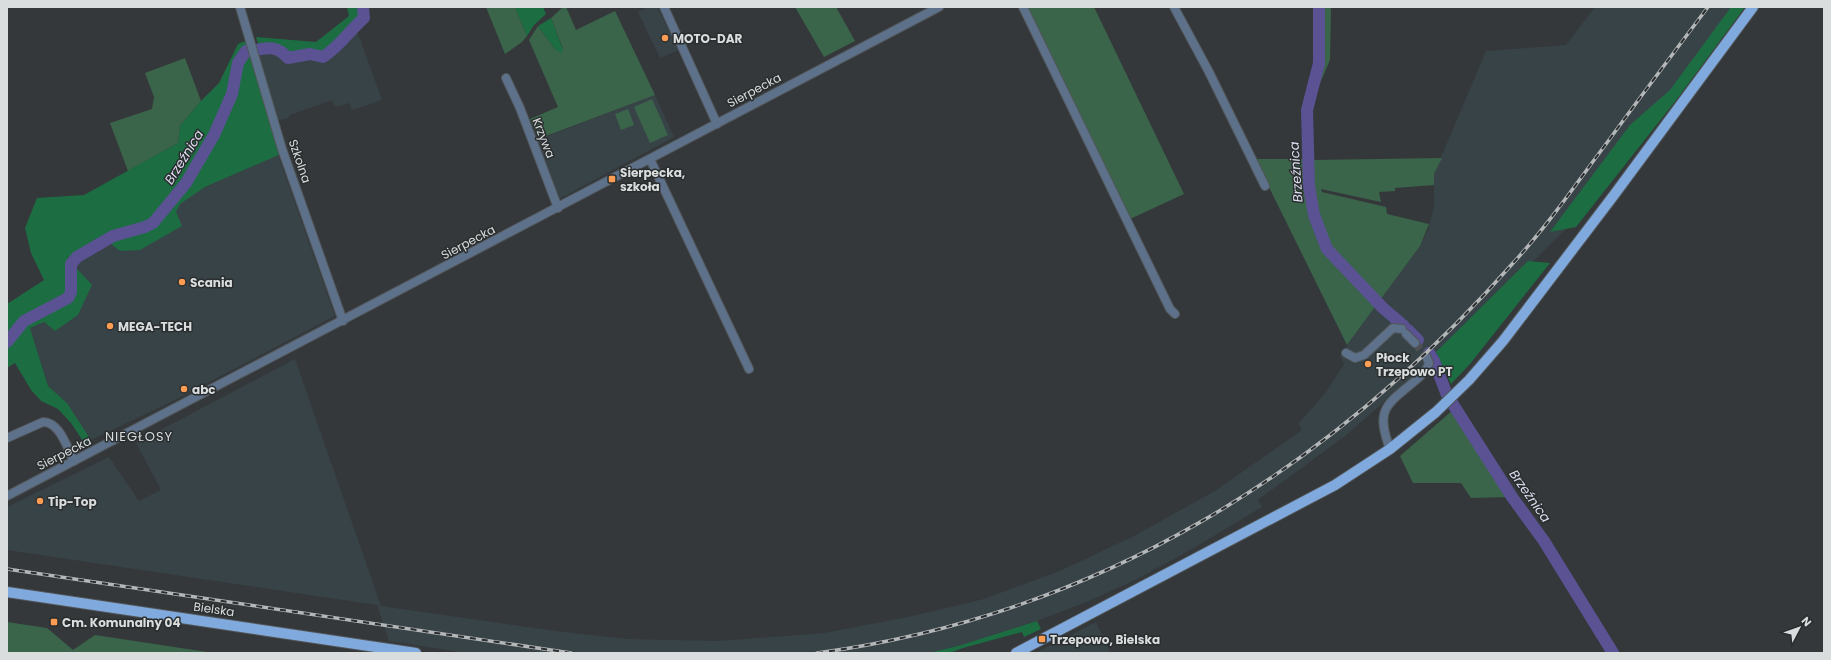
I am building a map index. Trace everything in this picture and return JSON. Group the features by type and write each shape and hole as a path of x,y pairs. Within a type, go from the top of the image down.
{"main road":[{"path":"1016,653 1335,485 1390,449 1444,404 1458,391 1512,329 1614,195 1753,7"},
{"name":"Bielska","path":"7,592 416,653"}],"street":[{"name":"Szkolna","path":"240,7 282,149 343,320"},
{"path":"664,7 717,124"},
{"name":"Sierpecka","path":"7,496 939,7"},
{"path":"1023,7 1167,302 1175,314"},
{"path":"1174,7 1209,72 1265,186"},
{"name":"Krzywa","path":"506,78 520,108 558,208"},
{"path":"650,159 749,369"},
{"path":"1346,353 1355,358 1364,355 1391,330 1398,327 1415,343"},
{"path":"1390,449 1384,428 1384,412 1396,396 1426,371 1429,363 1426,356"},
{"path":"7,438 43,422 49,422 57,428 74,461"}],"shaded area":[{"path":"648,7 657,7 679,50 660,58 638,12"},
{"path":"1595,7 1741,7 1597,199 1451,341 1390,397 1345,436 1258,500 1262,507 1192,549 1139,578 1089,601 1037,621 961,645 929,653 467,653 389,641 377,605 7,550 7,507 109,457 139,501 161,490 136,443 295,359 381,606 555,631 627,639 718,641 824,633 908,617 984,599 1062,570 1136,535 1215,491 1302,430 1298,424 1326,392 1344,364 1340,355 1420,246 1428,230 1434,207 1434,174 1486,51 1566,45"},
{"path":"356,28 382,100 352,110 349,103 335,107 332,100 277,121 259,53 265,50 282,54 286,59 312,57 323,59 336,51"},
{"path":"655,95 674,137 559,199 537,140"},
{"path":"278,155 335,316 173,401 91,440 67,403 48,386 30,328 44,322 55,331 78,315 85,300 67,258 92,247 102,236 176,212 179,204 205,187"},
{"path":"1096,622 1111,653 1035,653 1047,647"}],"green space":[{"path":"347,7 361,7 363,15 360,20 341,38 339,44 323,55 305,52 295,56 288,55 284,49 270,43 257,48 256,46 258,43 256,37 316,42 349,16"},
{"path":"486,7 515,7 527,36 522,42 505,54"},
{"path":"515,7 543,7 546,14 534,25 527,36"},
{"path":"563,7 566,7 576,30 615,11 655,95 538,139 530,119 558,107 529,40 538,26 555,49 563,49 551,18"},
{"path":"795,7 836,7 855,41 824,57"},
{"path":"1028,7 1094,7 1184,194 1130,219"},
{"path":"1316,7 1331,7 1330,60 1318,88 1313,111 1312,160 1442,158 1434,174 1434,185 1395,188 1395,191 1379,192 1381,202 1321,189 1322,192 1386,207 1387,214 1429,224 1420,246 1347,345 1255,159 1304,159 1304,116 1315,62"},
{"path":"1731,7 1745,7 1677,99 1576,227 1550,232 1630,125 1670,90"},
{"path":"551,18 563,50 561,53 555,49 538,26"},
{"path":"248,40 250,58 281,154 205,187 180,204 176,212 182,226 140,250 120,251 102,236 92,247 67,258 92,285 78,315 55,331 44,322 30,328 48,386 67,403 91,440 85,444 71,423 58,409 41,401 31,390 15,363 7,368 7,304 44,280 31,253 25,228 37,198 84,195 178,143 180,126 201,101 219,83 238,44"},
{"path":"185,58 201,101 180,126 178,143 128,171 110,123 152,109 154,97 145,73"},
{"path":"652,99 668,135 650,143 634,107"},
{"path":"628,109 634,125 621,130 615,114"},
{"path":"1528,261 1550,263 1470,364 1451,384 1436,352"},
{"path":"1453,410 1509,497 1471,498 1461,483 1413,483 1400,456"},
{"path":"1037,621 1041,629 1024,637 1022,632 949,653 929,653 961,645"},
{"path":"7,622 47,628 73,650 95,635 214,653 7,653"}],"waterway":[{"name":"Brzeźnica","path":"7,342 24,321 68,298 71,292 71,264 77,257 113,236 145,227 153,223 186,183 214,135 232,94 238,63 246,51 274,48 288,58 310,54 323,57 329,53 364,18 363,7"},
{"name":"Brzeźnica","path":"1319,7 1319,63 1307,110 1309,186 1314,215 1327,249 1383,308 1404,326"},
{"name":"Brzeźnica","path":"1408,330 1418,340"},
{"name":"Brzeźnica","path":"1429,353 1434,361 1447,395 1512,497 1544,541 1613,653"}],"tunnel":[{"path":"1415,343 1426,356"}],"railway":[{"path":"817,653 920,634 1018,605 1112,568 1201,522 1286,468 1366,406 1442,337 1527,248 1708,7"},
{"path":"7,569 571,653"}],"place":[{"name":"MOTO-DAR","path":"665,38"},
{"name":"Sierpecka, szkoła","path":"612,179"},
{"name":"Scania","path":"182,282"},
{"name":"MEGA-TECH","path":"110,326"},
{"name":"Płock Trzepowo PT","path":"1368,364"},
{"name":"abc","path":"184,389"},
{"name":"Tip-Top","path":"40,501"},
{"name":"Cm. Komunalny 04","path":"54,622"},
{"name":"Trzepowo, Bielska","path":"1042,639"}],"district":[{"name":"NIEGŁOSY","path":"139,436"}]}
